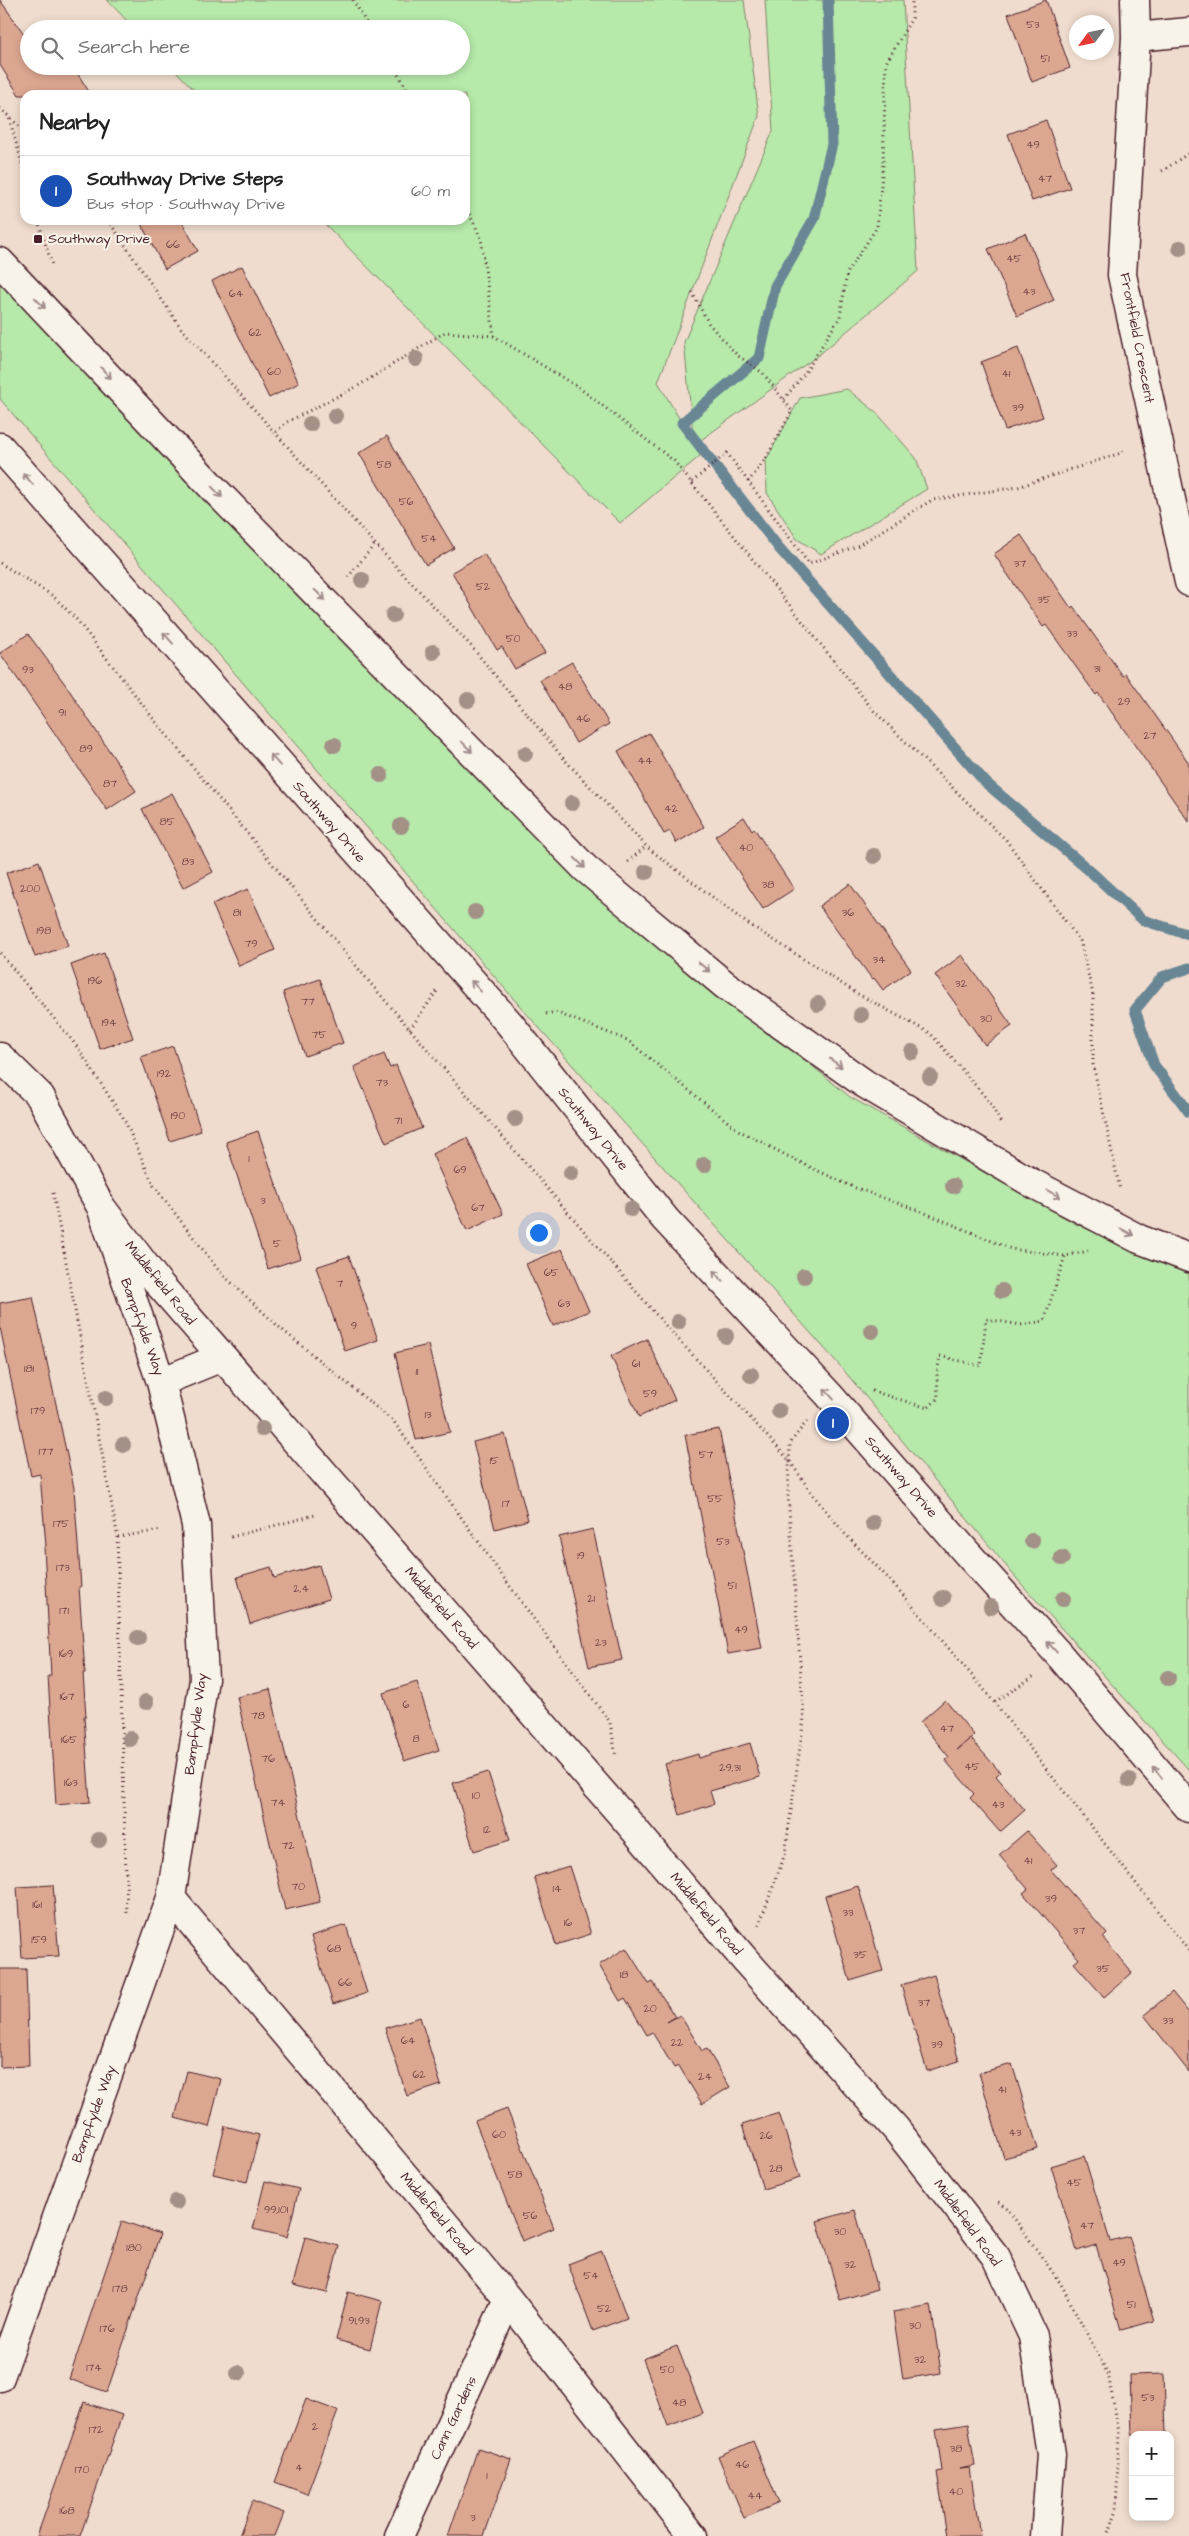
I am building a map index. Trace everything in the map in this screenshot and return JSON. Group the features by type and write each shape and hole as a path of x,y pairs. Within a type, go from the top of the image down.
{"street":[{"name":"Frontfield Crescent","path":"1135,0 1136,37 1122,275 1189,582"},
{"path":"1136,37 1189,32"},
{"path":"0,262 213,488 327,602 585,868 725,985 865,1084 1025,1179 1139,1239 1189,1258"},
{"name":"Southway Drive","path":"0,447 509,1022 665,1218 829,1395 966,1552 1061,1657 1189,1808"},
{"name":"Bampfylde Way","path":"0,1057 40,1096 101,1207 162,1382 196,1535 204,1679 171,1898 0,2377"},
{"name":"Middlefield Road","path":"101,1207 158,1284 352,1505 746,1961 896,2129 996,2257 1033,2336 1051,2454 1045,2536"},
{"path":"162,1382 222,1357"},
{"name":"Middlefield Road","path":"171,1898 508,2299 693,2536"},
{"name":"Cann Gardens","path":"399,2536 508,2299"}],"path":[{"path":"353,0 365,20"},
{"path":"784,399 805,373 840,317 847,273 877,227 883,164 886,63 912,18 912,0"},
{"path":"399,75 408,90"},
{"path":"0,108 20,127"},
{"path":"8,114 20,156"},
{"path":"470,215 482,238 494,336"},
{"path":"111,225 181,328 276,432 374,544 471,646 564,758 648,848 744,921 858,994 930,1033 989,1101 1006,1134"},
{"path":"692,292 709,324 737,355 763,373 792,411 766,460 747,482"},
{"path":"276,432 287,422 358,386 445,332 494,336 578,387 674,461 874,711 1006,840 1080,940 1092,994 1093,1064 1118,1185 1139,1239"},
{"path":"692,482 727,453 809,564 857,546 932,500 1018,488 1158,441"},
{"path":"327,602 374,544"},
{"path":"0,563 52,596 76,620 156,722 410,1029 666,1326 789,1460 813,1495 841,1528 891,1581 995,1702 1189,1952"},
{"path":"0,953 75,1044 124,1118 154,1186 220,1272 279,1326 394,1422 506,1581 610,1722 617,1762"},
{"path":"410,1029 457,965"},
{"path":"509,1022 555,1012 627,1040 738,1130 799,1162 853,1187 923,1212 1011,1249 1065,1256 1044,1321 1021,1325 986,1319 981,1366 940,1356 936,1374 938,1398 928,1408 860,1388 829,1395"},
{"path":"53,1192 118,1537 127,1919"},
{"path":"746,1961 785,1854 804,1718 788,1495 790,1442"},
{"path":"118,1537 196,1535 352,1505"},
{"path":"995,1702 1061,1657"}],"green space":[{"path":"107,0 744,0 759,116 658,382 694,444 684,342 773,131 765,0 903,0 918,271 820,354 694,445 700,456 620,523 326,225 470,225 470,90 194,90 180,75 470,75 470,20 126,20"},
{"path":"0,267 579,874 850,1097 1076,1224 1189,1274 1189,1770 1017,1579 841,1367 518,1004 0,399"},
{"path":"847,389 876,412 916,458 927,489 821,554 797,539 767,493 766,460 800,398"}],"building":[{"path":"0,0 20,28 20,75 79,75 88,90 20,90 19,95 0,65"},
{"path":"1046,0 1070,68 1032,82 1008,14"},
{"path":"1046,120 1070,188 1032,201 1008,134"},
{"path":"142,225 184,225 198,251 165,269"},
{"path":"1025,233 1054,300 1017,316 988,249"},
{"path":"242,266 299,383 269,398 212,281"},
{"path":"1018,348 1043,417 1005,430 981,362"},
{"path":"387,436 454,548 426,565 359,453"},
{"path":"1021,535 1071,608 1073,606 1123,676 1126,674 1189,763 1189,822 1098,693 1096,695 1046,625 1043,627 994,554"},
{"path":"484,554 545,653 515,669 502,647 497,650 452,572"},
{"path":"28,634 65,684 136,791 107,810 0,653"},
{"path":"572,662 609,724 576,743 540,680"},
{"path":"649,733 704,827 676,843 670,831 664,834 618,751"},
{"path":"172,793 213,872 183,888 142,809"},
{"path":"744,817 752,830 754,828 794,889 763,909 715,836"},
{"path":"39,861 68,946 35,957 6,873"},
{"path":"850,884 911,970 883,990 874,978 872,979 819,906"},
{"path":"248,889 275,950 239,966 212,904"},
{"path":"104,953 133,1038 100,1049 71,965"},
{"path":"962,955 1012,1026 985,1045 935,975"},
{"path":"320,979 343,1043 305,1056 283,992"},
{"path":"173,1046 201,1131 170,1141 141,1057"},
{"path":"384,1054 390,1068 396,1065 422,1128 386,1143 354,1067"},
{"path":"258,1131 301,1258 268,1269 226,1142"},
{"path":"467,1138 503,1214 467,1231 432,1154"},
{"path":"562,1249 589,1311 553,1326 526,1264"},
{"path":"349,1256 378,1340 345,1351 316,1267"},
{"path":"33,1297 74,1488 85,1673 83,1673 86,1716 84,1716 90,1802 56,1805 48,1676 51,1676 44,1547 46,1546 40,1474 31,1476 0,1327 0,1303"},
{"path":"647,1339 675,1400 639,1417 611,1356"},
{"path":"428,1345 450,1432 416,1440 395,1353"},
{"path":"719,1429 762,1648 728,1654 685,1435"},
{"path":"505,1434 528,1520 495,1529 473,1442"},
{"path":"593,1529 622,1660 589,1667 559,1537"},
{"path":"319,1565 329,1599 250,1624 237,1577 271,1567 274,1578"},
{"path":"417,1682 439,1750 404,1761 383,1693"},
{"path":"270,1689 320,1902 285,1910 237,1697"},
{"path":"945,1700 974,1735 957,1750 971,1739 1000,1772 996,1776 1025,1810 1000,1832 970,1798 974,1794 945,1760 949,1757 920,1722"},
{"path":"750,1743 760,1777 710,1791 714,1804 680,1815 665,1764 698,1754 699,1758"},
{"path":"488,1772 510,1840 474,1851 453,1783"},
{"path":"1027,1831 1057,1865 1051,1870 1107,1934 1103,1938 1132,1973 1104,1997 1074,1963 1079,1959 1023,1893 1028,1889 999,1855"},
{"path":"569,1866 591,1934 556,1945 534,1877"},
{"path":"53,1885 59,1956 22,1958 17,1887"},
{"path":"858,1886 883,1971 850,1981 825,1896"},
{"path":"346,1925 367,1993 333,2004 311,1936"},
{"path":"626,1948 649,1984 653,1982 675,2017 667,2022 680,2015 702,2051 707,2049 730,2087 702,2104 679,2066 674,2068 652,2032 647,2035 625,1998 620,2001 599,1965"},
{"path":"0,1969 26,1969 29,2066 0,2067"},
{"path":"934,1975 959,2061 927,2071 901,1985"},
{"path":"1172,1992 1189,2013 1189,2072 1144,2015"},
{"path":"420,2017 441,2085 407,2096 385,2028"},
{"path":"1012,2064 1038,2149 1004,2158 979,2073"},
{"path":"187,2071 221,2079 209,2127 175,2118"},
{"path":"507,2109 554,2228 522,2241 475,2121"},
{"path":"779,2113 800,2178 763,2189 742,2125"},
{"path":"225,2126 259,2135 247,2182 213,2174"},
{"path":"1084,2156 1110,2241 1129,2236 1154,2321 1121,2330 1096,2245 1077,2251 1051,2166"},
{"path":"265,2181 299,2189 287,2237 253,2229"},
{"path":"855,2210 877,2289 840,2300 817,2221"},
{"path":"122,2221 160,2234 107,2392 69,2379"},
{"path":"305,2237 339,2246 327,2293 293,2285"},
{"path":"602,2251 627,2318 593,2331 568,2264"},
{"path":"348,2292 382,2301 370,2349 336,2340"},
{"path":"931,2305 941,2373 903,2379 893,2312"},
{"path":"677,2346 703,2413 668,2426 643,2359"},
{"path":"1164,2374 1166,2431 1132,2431 1130,2375"},
{"path":"306,2399 338,2411 307,2494 275,2482"},
{"path":"84,2402 122,2415 80,2536 37,2536"},
{"path":"968,2424 975,2466 959,2469 970,2468 980,2536 947,2536 937,2472 942,2471 936,2429"},
{"path":"753,2441 779,2503 744,2518 718,2456"},
{"path":"478,2448 511,2459 484,2536 448,2536"},
{"path":"252,2501 284,2513 275,2536 239,2536"}],"waterway":[{"path":"828,0 832,144 814,219 775,286 759,358 682,423 779,548 986,783 1090,871 1143,920 1189,935"},
{"path":"1189,968 1162,977 1135,1010 1154,1065 1189,1112"}],"place":[{"name":"Southway Drive","path":"38,239"},
{"name":"Southway Drive Steps","path":"833,1423"}]}
